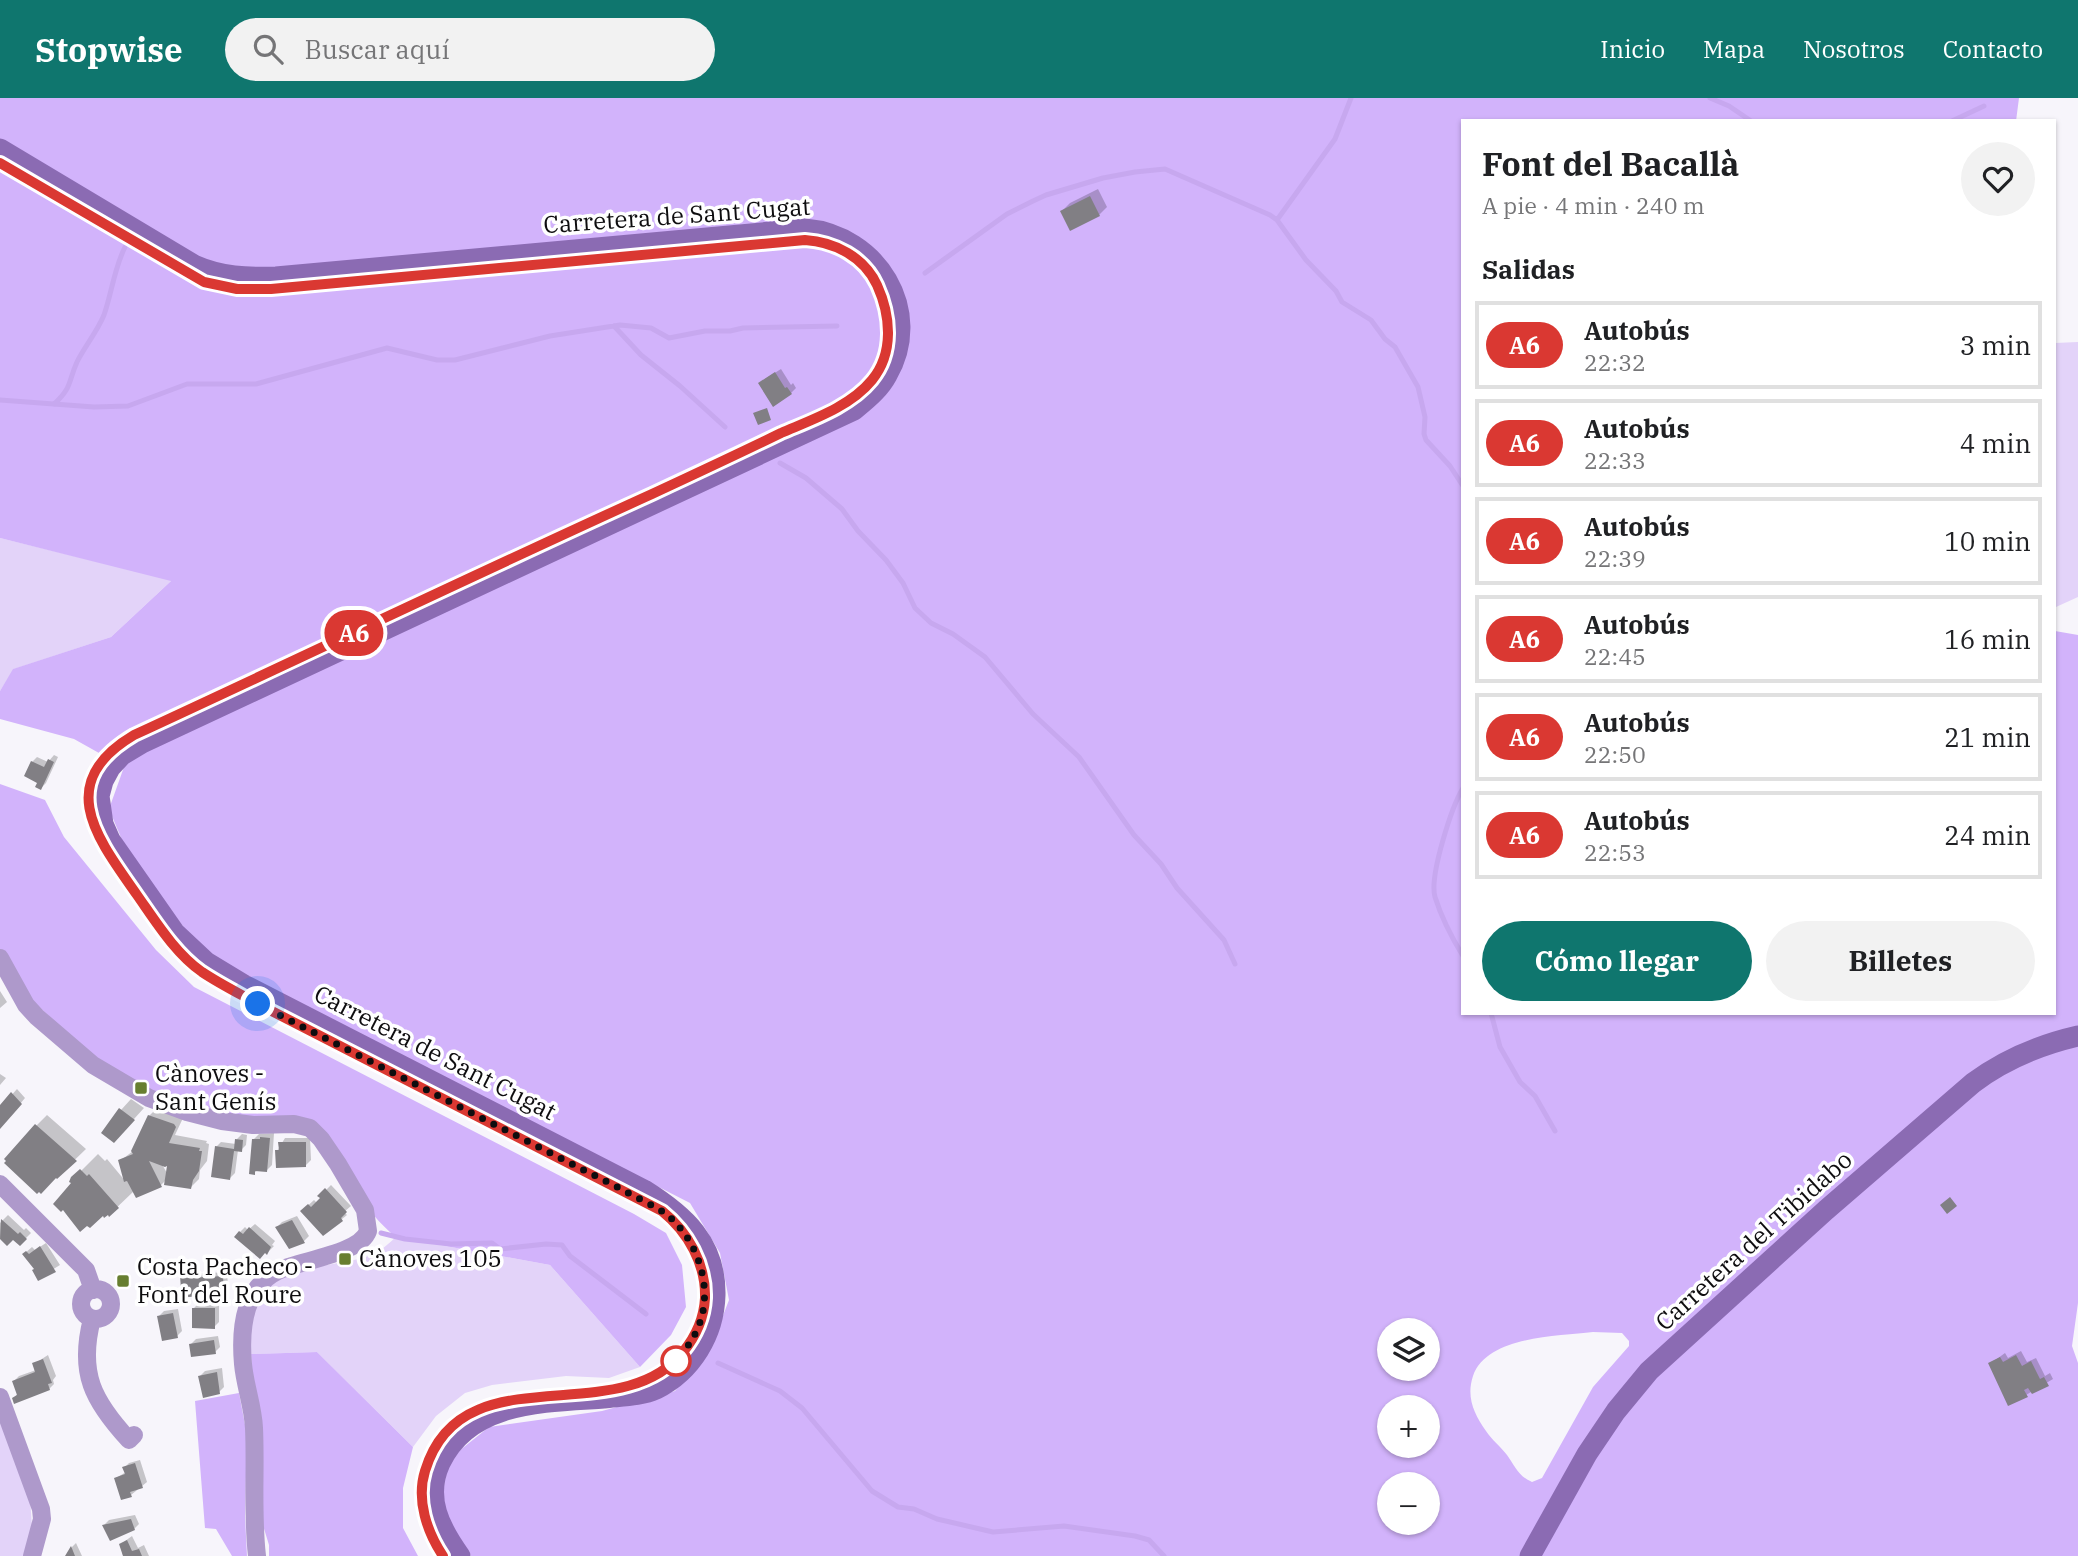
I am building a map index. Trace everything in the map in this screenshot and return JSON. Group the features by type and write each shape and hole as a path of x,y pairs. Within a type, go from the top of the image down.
{"main road":[{"name":"Carretera de Sant Cugat","path":"0,149 194,265 226,275 248,278 276,277 805,229 836,234 863,250 881,271 897,305 899,335 894,362 880,386 854,410 142,743 122,755 103,781 99,810 110,840 175,933 206,962 244,985 644,1190 668,1205 691,1226 704,1245 714,1276 713,1320 698,1351 684,1369 669,1381 653,1390 629,1396 518,1407 493,1413 475,1422 451,1444 438,1468 433,1499 443,1532 460,1556"},
{"name":"Carretera de Sant Cugat","path":"0,163 185,271 218,286 271,289 805,240 836,246 853,257 874,279 883,299 888,327 887,345 879,370 871,382 844,402 134,735 109,751 95,772 90,787 90,813 99,840 160,929 201,972 258,1004 662,1211 683,1232 696,1256 704,1282 704,1311 691,1342 676,1361 659,1375 622,1388 509,1400 485,1406 466,1414 443,1436 429,1460 423,1489 427,1527 443,1556"},
{"name":"Carretera del Tibidabo","path":"1530,1556 1587,1454 1616,1411 1649,1371 1826,1210 1973,1083 2013,1057 2078,1035"}],"street":[{"path":"0,958 26,1005 37,1017 93,1065 149,1098 222,1121 253,1125 294,1124 310,1128 338,1164 365,1210 368,1231 361,1243 291,1266 267,1277 253,1293 245,1312 243,1365 254,1423 253,1478 257,1556"},
{"path":"0,1184 86,1270 93,1290 85,1295 81,1304 84,1314 92,1319 88,1374 97,1400 110,1419 129,1440 134,1436"},
{"path":"0,1397 39,1500 41,1519 32,1556"}],"shaded area":[{"path":"0,98 2019,98 2016,119 1461,119 1461,1015 2056,1015 2056,631 2078,635 2078,1303 2072,1346 2078,1363 2078,1556 471,1556 440,1506 449,1459 489,1427 602,1411 675,1391 712,1344 729,1300 720,1253 690,1203 224,965 190,936 122,840 109,809 124,767 74,739 0,719 0,691 13,669 111,637 171,581 0,538","holes":["1593,1332 1622,1333 1629,1341 1629,1346 1593,1387 1542,1478 1532,1482 1527,1480 1488,1434 1472,1405 1471,1384 1481,1363 1493,1353 1525,1340"]},
{"path":"2078,342 2078,597 2056,607 2056,343"},
{"path":"0,538 172,580 111,637 14,669 0,691"},
{"path":"0,784 45,800 64,837 156,950 194,987 666,1233 682,1265 686,1307 671,1335 640,1367 550,1265 396,1237 364,1203 323,1135 168,1100 86,1052 32,1000 0,955"},
{"path":"396,1237 550,1265 640,1367 609,1378 566,1376 492,1385 465,1393 436,1416 413,1447 317,1352 251,1354 254,1309 260,1296 270,1285 297,1271 374,1254"},
{"path":"317,1352 413,1447 403,1488 403,1528 418,1556 269,1556 269,1545 262,1522 251,1354"},
{"path":"239,1393 247,1435 247,1556 232,1556 216,1529 205,1528 195,1401"},
{"path":"0,1412 30,1497 32,1527 26,1556 0,1556"}],"building":[{"path":"1090,196 1100,216 1070,231 1060,211"},
{"path":"775,372 792,394 773,407 758,383"},
{"path":"767,408 771,420 758,425 753,413"},
{"path":"48,759 54,762 41,790 35,787 37,783 24,776 31,761 44,767"},
{"path":"11,1092 22,1104 0,1129 0,1105"},
{"path":"119,1108 135,1120 114,1143 101,1133"},
{"path":"148,1115 174,1124 176,1127 169,1143 200,1148 199,1151 202,1151 199,1171 191,1189 164,1185 167,1166 149,1161 162,1187 136,1198 127,1181 124,1182 118,1160 133,1154 131,1151"},
{"path":"35,1124 77,1161 41,1194 37,1194 4,1163 4,1159"},
{"path":"270,1138 267,1172 255,1171 255,1175 249,1174 252,1139"},
{"path":"235,1139 243,1140 242,1152 234,1151 230,1180 211,1177 215,1146 234,1149"},
{"path":"278,1142 306,1142 306,1167 276,1168 275,1150 279,1150"},
{"path":"80,1169 87,1176 89,1174 119,1208 109,1217 103,1216 90,1228 87,1226 80,1232 63,1210 61,1212 53,1204 71,1183 71,1177"},
{"path":"325,1188 347,1212 341,1218 343,1221 323,1236 300,1211 308,1204 311,1207"},
{"path":"1950,1197 1957,1206 1947,1214 1940,1205"},
{"path":"1,1219 27,1239 20,1246 13,1240 7,1246 0,1239"},
{"path":"292,1220 305,1243 289,1249 275,1227"},
{"path":"249,1227 271,1247 267,1255 265,1253 260,1259 234,1237 239,1231 243,1234"},
{"path":"40,1246 56,1272 38,1281 32,1270 34,1269 22,1254 26,1251 29,1254"},
{"path":"180,1276 223,1276 224,1295 188,1297 187,1288 181,1289"},
{"path":"192,1308 215,1308 215,1329 192,1328"},
{"path":"173,1313 178,1338 162,1341 157,1316"},
{"path":"214,1340 216,1354 191,1357 189,1344"},
{"path":"2016,1355 2022,1366 2031,1361 2040,1379 2044,1377 2049,1386 2032,1394 2028,1388 2024,1390 2028,1397 2008,1406 1988,1363 2000,1357 2003,1362"},
{"path":"43,1359 52,1383 48,1384 50,1390 14,1404 12,1398 17,1395 12,1381 35,1372 32,1363"},
{"path":"217,1372 220,1394 203,1398 198,1376"},
{"path":"135,1463 143,1488 130,1492 132,1497 121,1500 114,1478 125,1474 122,1467"},
{"path":"131,1519 135,1530 110,1541 102,1525"},
{"path":"127,1540 132,1551 139,1549 142,1556 123,1556 119,1544"},
{"path":"71,1546 75,1556 65,1556"}],"waterway":[{"path":"925,273 1007,214 1033,201 1103,178 1135,172 1165,169 1277,220 1335,139 1351,98"},
{"path":"1710,98 1729,106 1748,119"},
{"path":"1956,119 1984,106"},
{"path":"1277,220 1306,260 1336,291 1342,302 1371,320 1385,339 1395,347 1418,387 1425,417 1426,440 1450,466 1461,483"},
{"path":"54,404 67,389 77,362 104,315 125,247"},
{"path":"0,400 94,407 128,406 187,384 256,384 387,348 437,360 455,360 550,336 620,325 651,328 669,338 705,331 743,328 837,326"},
{"path":"614,326 641,355 725,427"},
{"path":"780,463 806,478 842,509 903,583 915,608 931,623 953,634 985,657 1033,714 1079,757 1134,835 1224,940 1235,964"},
{"path":"1461,792 1443,841 1434,887 1440,912 1461,952"},
{"path":"1492,1015 1500,1047 1520,1082 1535,1096 1555,1131"},
{"path":"381,1233 405,1239 451,1244 492,1243 500,1249 562,1245 570,1256 646,1314"},
{"path":"718,1363 780,1391 802,1408 872,1491 898,1507 914,1509 937,1519 993,1532 1064,1526 1135,1536 1149,1540 1164,1556"}],"bus line":[{"name":"A6","path":"0,163 204,282 237,289 271,289 805,240 836,246 853,257 874,279 883,299 887,315 887,345 879,370 859,393 825,413 134,735 109,751 95,772 89,803 99,840 160,929 201,972 258,1004 662,1211 683,1232 702,1268 705,1296 699,1326 691,1342 676,1361 659,1375 622,1388 509,1400 485,1406 466,1414 443,1436 429,1460 423,1489 427,1527 443,1556"}],"place":[{"name":"Cànoves - Sant Genís","path":"141,1088"},
{"name":"Cànoves 105","path":"345,1259"},
{"name":"Costa Pacheco - Font del Roure","path":"123,1281"}],"route":[{"path":"258,1004 662,1211 683,1232 702,1268 704,1282 704,1311 699,1326 691,1342 676,1361"}]}
